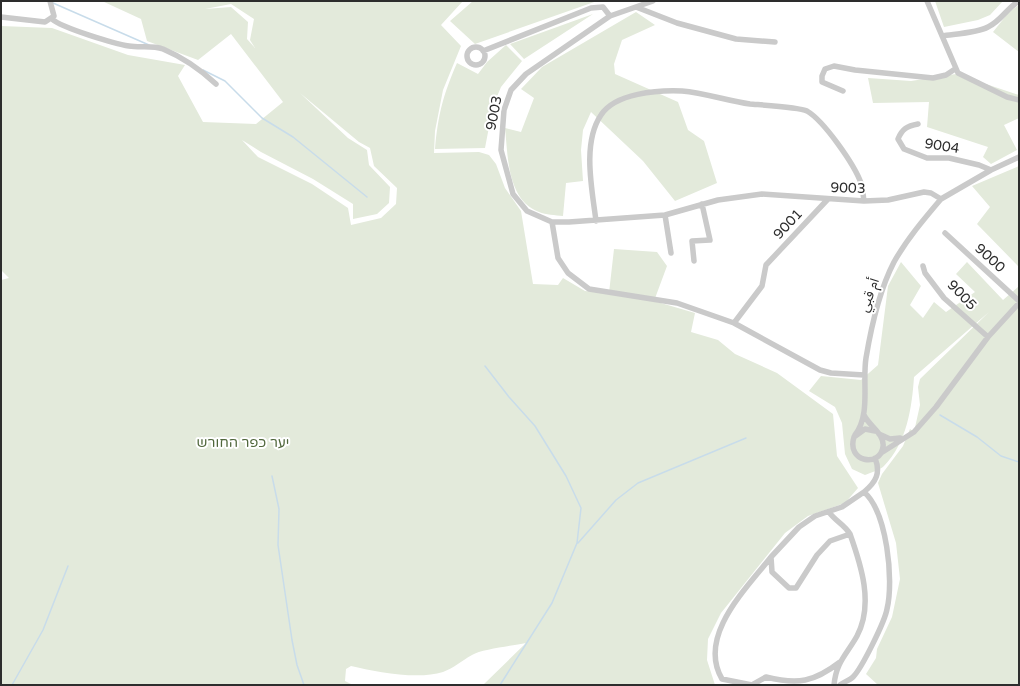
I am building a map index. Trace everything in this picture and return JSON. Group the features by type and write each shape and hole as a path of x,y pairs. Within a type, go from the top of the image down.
{"street":[{"path":"1,17 46,22 52,19 54,14 50,1"},
{"name":"9003","path":"653,1 610,16 526,74 511,90 504,110 501,150 513,194 527,211 552,222 596,221 665,215 737,196 762,194 864,201 888,200 924,192 931,193 941,199"},
{"path":"928,1 955,69 958,73 1000,94 1019,100"},
{"path":"942,36 988,28 999,19 1010,6 1019,1"},
{"path":"483,52 591,8 603,7 610,16"},
{"path":"636,7 677,23 736,39 775,42"},
{"path":"52,19 60,24 82,32 129,46 162,49 202,71 216,84"},
{"path":"843,91 822,82 822,76 825,69 834,66 855,70 933,78 946,75 955,69"},
{"path":"596,221 590,167 593,130 601,114 615,101 641,94 682,91 742,103 806,110 820,121 855,170 862,185 864,201"},
{"name":"9004","path":"918,124 910,125 901,131 898,139 904,149 927,158 950,158 979,164 991,170"},
{"path":"941,199 991,170 1019,157"},
{"name":"9001","path":"734,323 762,286 766,265 828,199"},
{"name":"أم قبي","path":"856,435 864,415 864,375 873,318 894,263 918,226 941,199"},
{"path":"694,261 692,241 710,240 702,204"},
{"path":"665,215 671,253"},
{"path":"552,222 558,258 568,273 589,289 677,303 734,323 820,370 831,373 864,375"},
{"name":"9000","path":"945,233 1019,302"},
{"name":"9005","path":"923,266 925,273 944,298 988,337"},
{"path":"906,436 890,439 864,429 856,435 852,442 854,453 862,459 875,458 881,452 914,432 936,407 988,337 1019,302"},
{"path":"864,415 883,442 881,452"},
{"path":"840,662 832,668 806,681 786,682 766,677 752,684 722,679 715,668 716,638 729,611 771,557 799,527 815,516 842,507 873,484 879,473 875,458"},
{"path":"840,685 852,677 862,663 887,609 890,584 888,553 877,509 864,492"},
{"path":"829,512 835,520 843,523 850,534 862,571 866,604 858,635 836,669 834,685"},
{"path":"771,557 772,572 789,588 796,588 817,555 830,541 850,534"}],"green space":[{"name":"יער כפר החורש","path":"102,1 463,1 441,25 461,46 443,90 435,131 434,153 479,152 489,155 496,164 505,188 521,211 533,284 558,285 563,278 585,291 609,293 614,249 657,252 667,266 654,301 695,313 691,332 718,340 735,354 777,373 833,414 837,456 858,488 845,503 808,516 785,533 721,613 708,639 707,660 715,685 483,685 526,643 490,649 477,653 443,672 433,674 397,674 372,671 351,666 346,669 345,681 353,685 1,685 1,280 9,278 1,270 1,26 52,28 128,55 185,65 178,76 203,122 256,124 283,102 231,34 198,60 147,41 141,19","holes":["231,4 254,19 250,40 255,48 247,39 248,22 231,7 205,9","300,93 359,142 370,148 374,166 397,188 396,204 381,218 351,225 348,208 312,184 258,157 242,140 261,152 313,179 353,204 353,219 377,214 389,203 390,187 369,165 367,150 348,138"]},
{"path":"473,1 597,1 475,44 450,21"},
{"path":"935,1 1003,1 990,15 978,20 944,27"},
{"path":"1019,5 1019,52 993,32 1009,12"},
{"path":"636,12 655,25 622,40 614,64 615,74 678,102 688,130 704,141 717,183 675,201 643,161 591,112 583,130 581,150 583,181 566,183 563,216 539,212 528,206 521,198 515,188 509,164 505,128 521,132 534,98 521,89 542,67"},
{"path":"593,14 524,59 510,44"},
{"path":"506,45 522,61 501,87 493,106 485,148 435,149 442,105 457,63 478,74 487,62"},
{"path":"956,74 1019,95 1019,118 1004,125 1017,150 991,164 983,157 988,147 927,127 929,102 873,103 868,78 911,81"},
{"path":"1019,166 1019,267 977,224 990,207 972,186"},
{"path":"901,262 921,286 910,305 923,318 934,302 946,312 975,292 956,274 967,262 1003,300 1019,286 1019,685 878,685 866,674 876,658 877,649 892,617 900,579 896,543 878,483 882,474 903,446 910,429 914,432 920,405 918,387 920,379 989,312 914,377 912,400 907,424 898,447 892,457 878,470 865,475 852,469 845,454 842,423 835,407 809,391 821,376 861,380 878,365 888,286"}],"waterway":[{"path":"53,3 149,45"},
{"path":"203,70 225,81 262,118 293,137 367,197"},
{"path":"485,366 509,397 535,426 566,476 581,508 577,543 552,603 500,685"},
{"path":"940,415 977,437 1001,456 1019,462"},
{"path":"578,543 616,500 638,483 746,438"},
{"path":"272,476 279,509 278,545 292,640 297,665 304,685"},
{"path":"12,685 43,630 68,566"}]}
